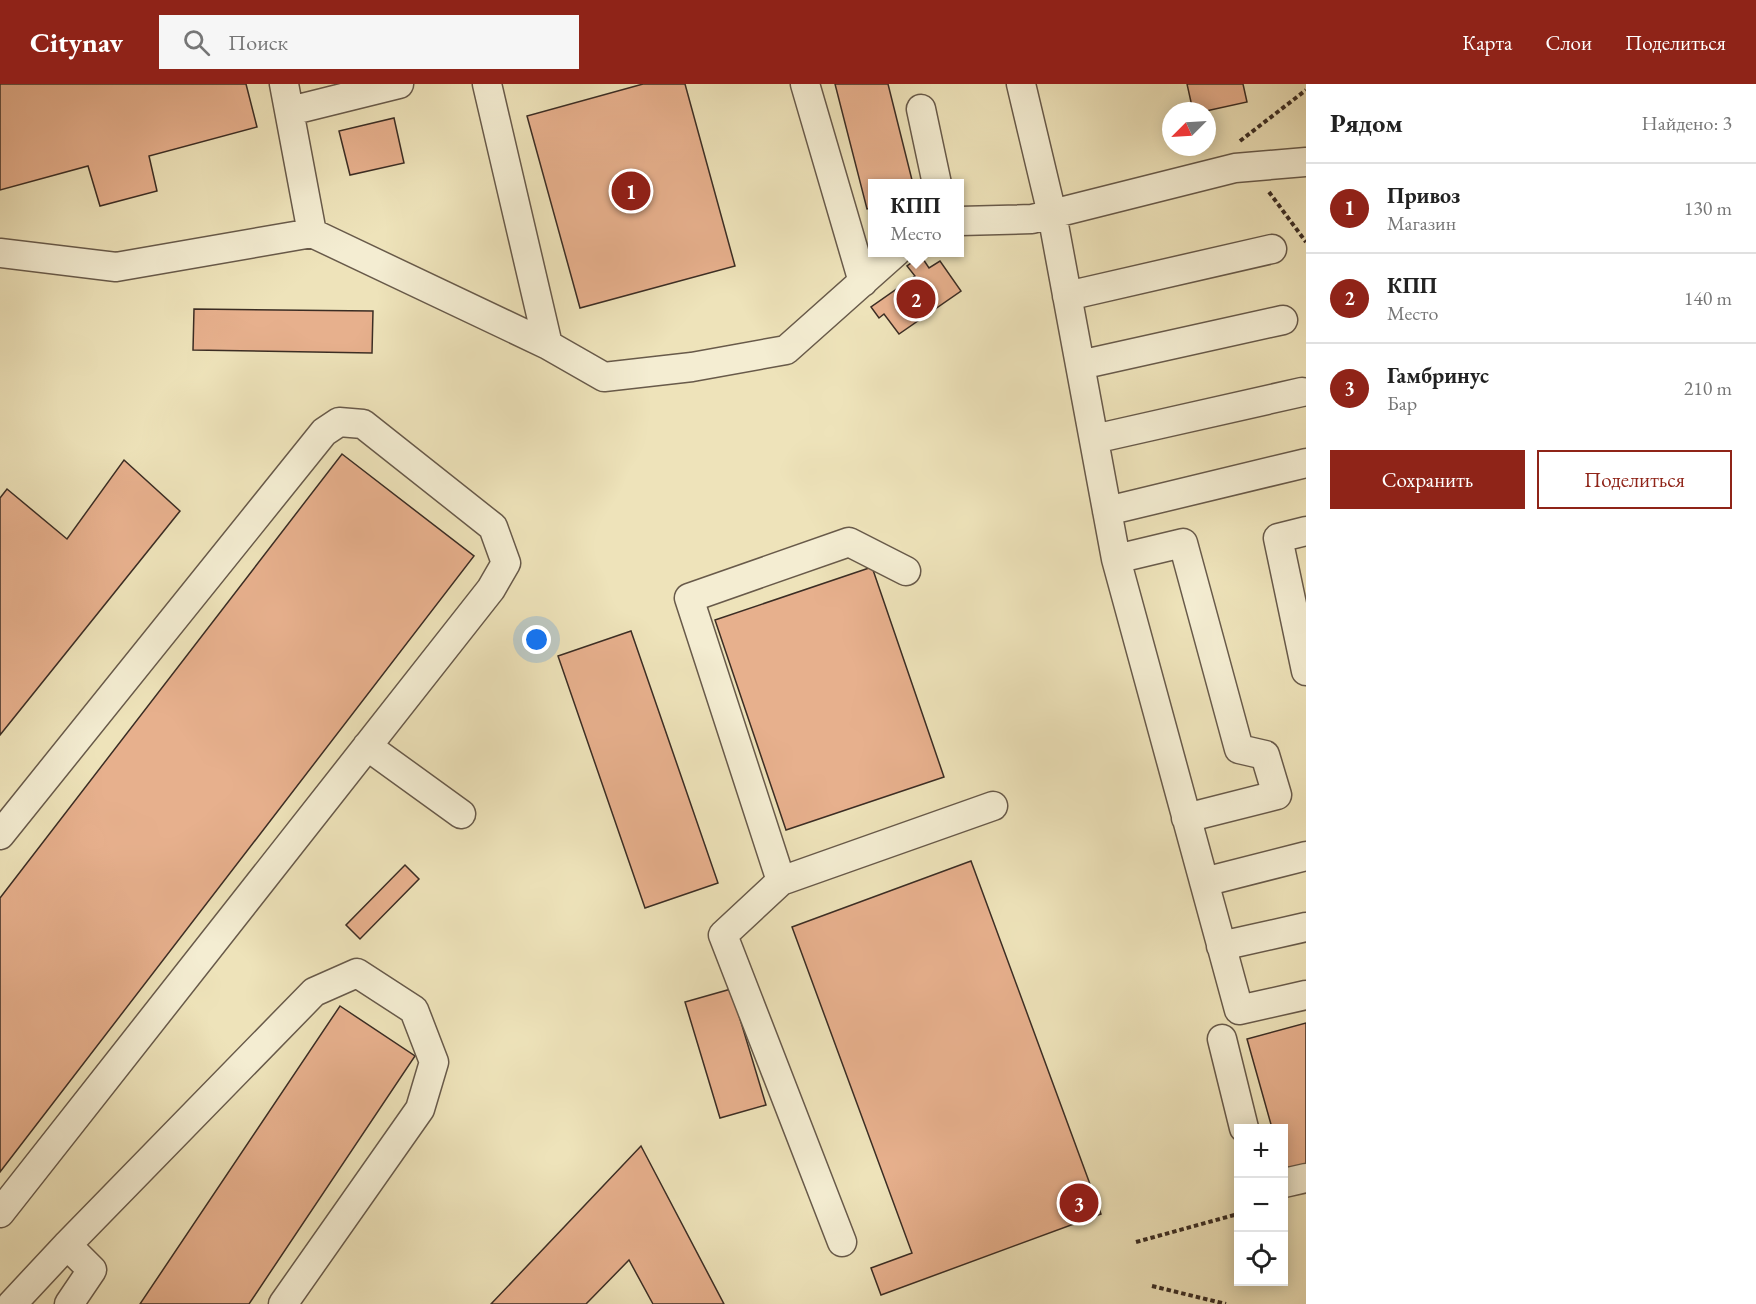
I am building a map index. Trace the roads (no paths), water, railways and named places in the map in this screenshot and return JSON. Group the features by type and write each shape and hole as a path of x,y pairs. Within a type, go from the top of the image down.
{"lane":[{"path":"284,84 312,234"},
{"path":"290,111 399,84"},
{"path":"487,84 548,345"},
{"path":"805,84 863,282"},
{"path":"1021,84 1052,214 1116,559 1239,1010 1306,995"},
{"path":"921,109 936,179"},
{"path":"964,221 1032,219 1235,168 1306,162"},
{"path":"0,253 116,267 312,234 548,345 604,377 692,367 786,350 890,257"},
{"path":"1067,296 1272,249"},
{"path":"1080,366 1282,320"},
{"path":"1094,439 1302,392"},
{"path":"0,835 324,432 339,422 363,424 493,527 506,562 491,589 0,1213"},
{"path":"1107,511 1306,463"},
{"path":"1306,531 1278,538 1306,671"},
{"path":"780,881 689,598 849,542 906,571"},
{"path":"1116,559 1183,543 1239,749 1265,755 1277,795 1186,818"},
{"path":"368,746 462,814"},
{"path":"842,1242 723,935 780,881 993,806"},
{"path":"1204,882 1306,856"},
{"path":"1221,946 1306,927"},
{"path":"12,1304 315,992 357,973 414,1010 434,1062 420,1109 283,1304"},
{"path":"1222,1039 1243,1124"},
{"path":"1288,1183 1306,1178"},
{"path":"67,1245 92,1270 69,1304"}],"place":[{"name":"Привоз","path":"631,191"},
{"name":"КПП","path":"916,299"},
{"name":"Гамбринус","path":"1079,1203"}]}
